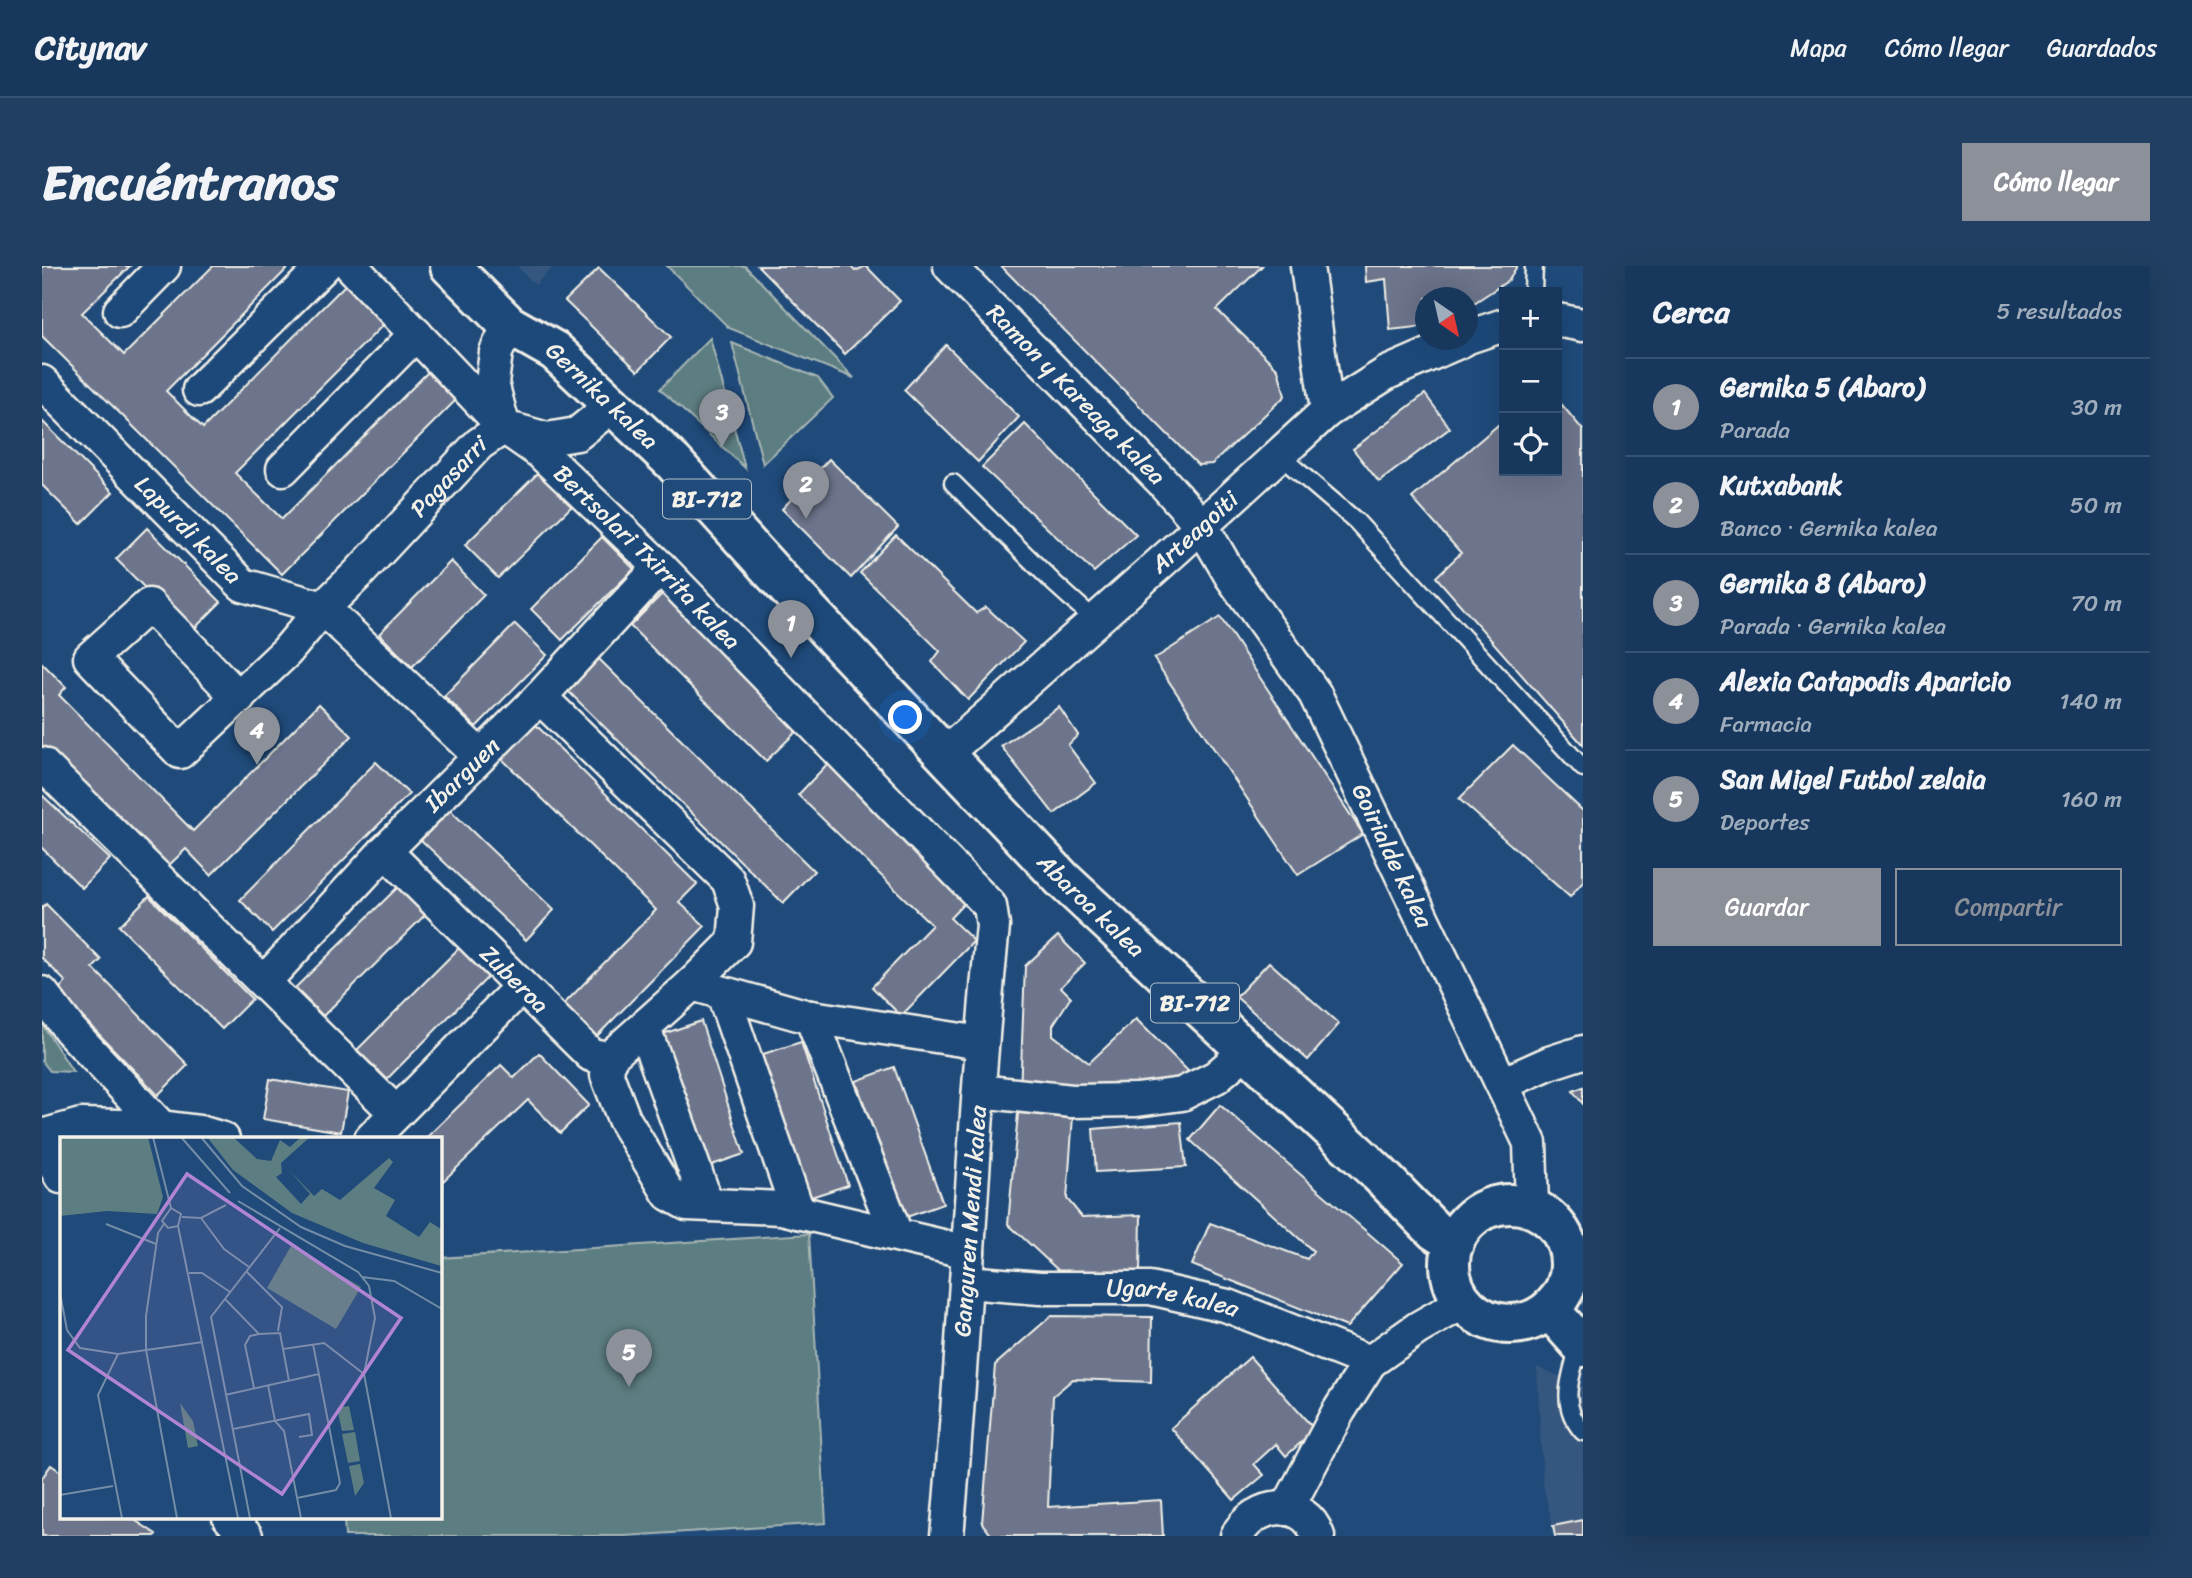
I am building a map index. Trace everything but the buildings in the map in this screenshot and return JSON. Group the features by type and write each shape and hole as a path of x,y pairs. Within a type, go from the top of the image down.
{"main road":[{"name":"Gernika kalea","path":"450,266 509,325 555,351 673,462 778,578 945,754"},
{"name":"Abaroa kalea","path":"945,754 1063,880 1378,1173 1435,1231 1454,1243"},
{"path":"1514,1203 1532,1208 1550,1218 1563,1234 1570,1254 1570,1275 1563,1294 1550,1310 1534,1321 1514,1325 1495,1323 1477,1316 1462,1303 1454,1288 1450,1254 1454,1243 1466,1223 1480,1212 1497,1205 1514,1203"},
{"path":"1550,1310 1581,1345"}],"street":[{"path":"120,311 164,266"},
{"path":"199,390 324,266"},
{"name":"Bertsolari Txirrita kalea","path":"351,266 504,426 540,453 660,567 990,906"},
{"name":"Ramon y Kareaga kalea","path":"950,266 1162,481 1202,526"},
{"path":"1307,266 1327,411"},
{"path":"1562,321 1583,325"},
{"name":"Pagasarri","path":"239,698 149,605 90,658 180,752 239,698 286,652 323,608 480,444 504,426 492,383 496,352 509,325"},
{"name":"Arteagoiti","path":"1478,334 1499,327"},
{"path":"283,469 416,334"},
{"name":"Arteagoiti","path":"945,754 1327,411 1387,373 1438,350"},
{"name":"Lapurdi kalea","path":"42,382 243,585 323,608 480,756"},
{"path":"504,426 547,439 577,434 613,405"},
{"name":"Goirialde kalea","path":"1202,526 1231,576 1315,694 1530,1143 1532,1208"},
{"name":"Ibarguen","path":"264,982 385,851 540,697 660,567"},
{"path":"540,697 728,880 737,906 734,942 610,1058"},
{"path":"42,764 396,1113"},
{"name":"Zuberoa","path":"385,851 591,1055 610,1058"},
{"name":"Ganguren Mendi kalea","path":"947,1536 981,1044 993,926 990,906"},
{"path":"692,984 811,1017 981,1044"},
{"path":"373,1137 521,987"},
{"path":"42,992 70,1030 161,1127"},
{"path":"723,994 798,1212"},
{"path":"811,1017 896,1234"},
{"path":"647,1025 706,1203"},
{"path":"979,1091 1072,1101 1137,1100 1182,1094 1216,1077 1246,1051"},
{"path":"1502,1084 1549,1063 1583,1052"},
{"name":"Ugarte kalea","path":"610,1058 607,1075 624,1119 663,1186 669,1194 687,1204 781,1208 896,1234 967,1267 1040,1288 1150,1288 1228,1306 1370,1362"},
{"path":"42,1136 81,1125 161,1127 216,1137"},
{"path":"42,1143 60,1175"},
{"path":"1287,1508 1337,1414 1370,1362 1418,1328 1462,1303"},
{"path":"1237,1536 1243,1524 1255,1514 1271,1508 1287,1508 1304,1516 1318,1536"},
{"path":"230,1518 246,1536"}],"lane":[{"path":"1533,287 1534,266"},
{"path":"1279,456 1356,521 1583,768"},
{"path":"953,483 1095,620"},
{"path":"1581,1345 1566,1396 1575,1423 1583,1432"}],"shaded area":[{"path":"517,266 554,266 535,285"},
{"path":"1537,1367 1583,1386 1583,1536 1555,1536 1543,1485"}],"green space":[{"path":"667,266 745,266 854,378 729,328"},
{"path":"710,338 745,468 660,389"},
{"path":"732,343 818,378 833,398 763,464"},
{"path":"42,1024 73,1072 50,1071 42,1061"},
{"path":"809,1234 826,1523 625,1536 345,1536 344,1518 441,1518 441,1258"}],"place":[{"name":"Gernika 8 (Abaro)","path":"722,447"},
{"name":"Kutxabank","path":"806,519"},
{"name":"Gernika 5 (Abaro)","path":"791,658"},
{"name":"Alexia Catapodis Aparicio","path":"257,765"},
{"name":"San Migel Futbol zelaia","path":"629,1387"}]}
